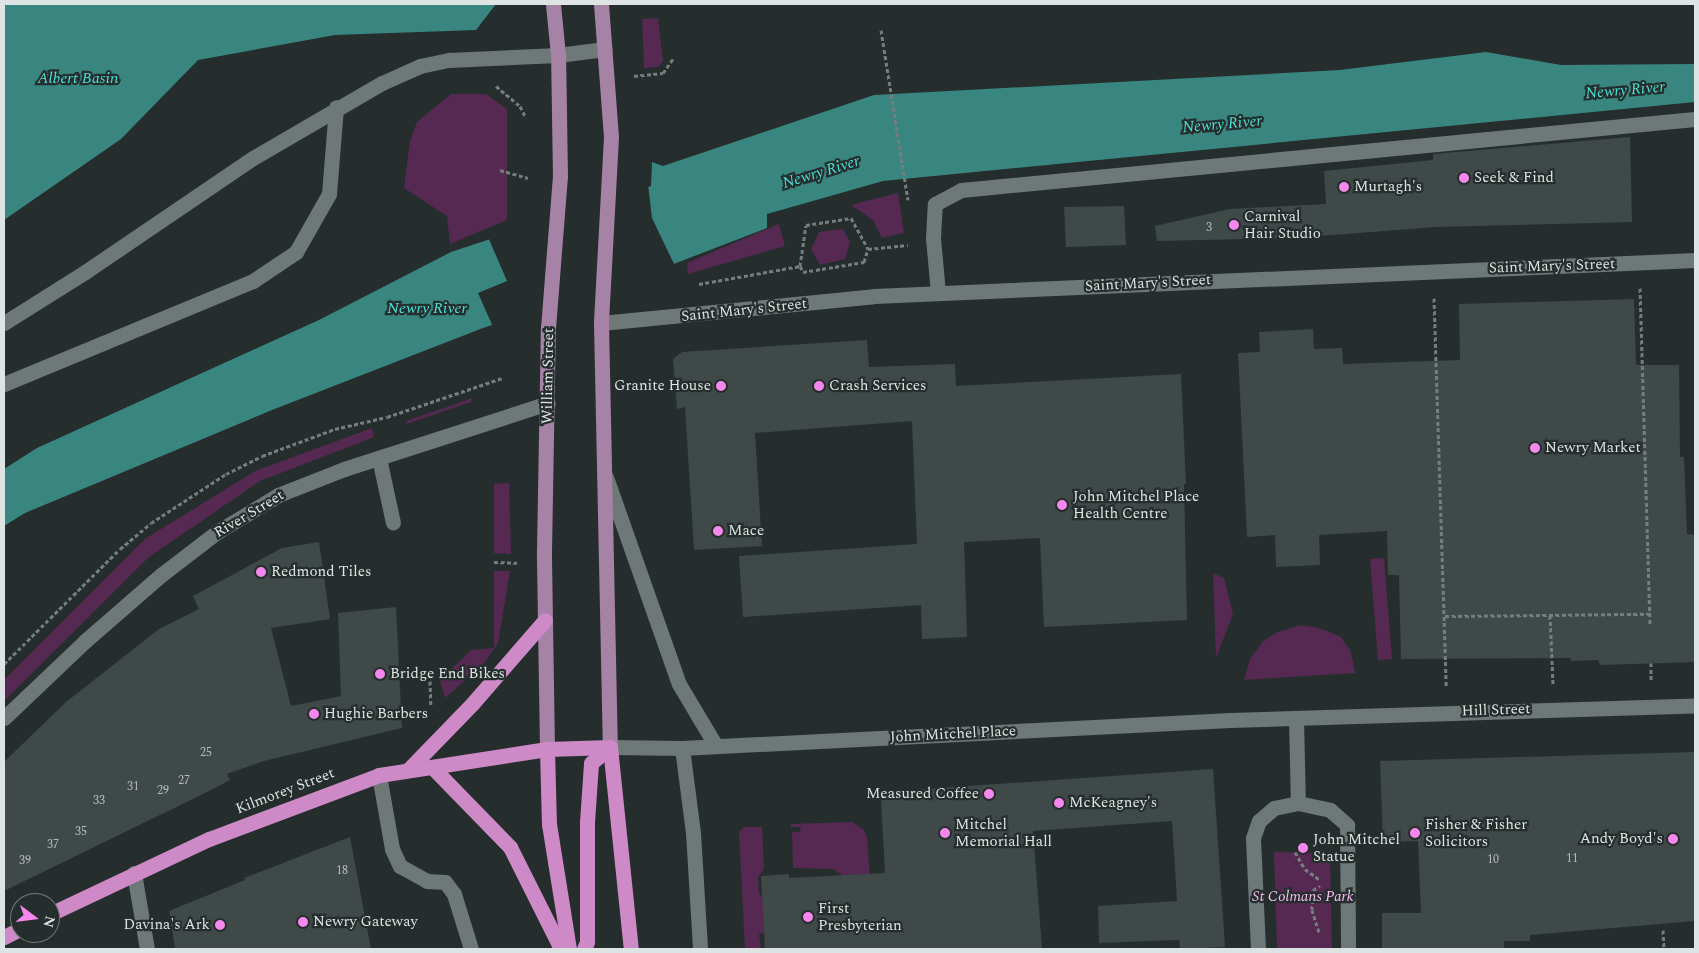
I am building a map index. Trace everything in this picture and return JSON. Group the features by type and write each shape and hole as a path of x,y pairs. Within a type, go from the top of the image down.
{"highway":[{"path":"408,770 472,704 546,620"},
{"path":"584,949 587,942 587,822 591,763 610,747"},
{"path":"610,747 632,949"},
{"name":"Kilmorey Street","path":"60,909 209,839 379,775 547,749 610,747"},
{"path":"547,749 549,824 569,949"},
{"path":"432,767 510,848 561,949"}],"main road":[{"name":"William Street","path":"547,749 548,328 560,177 558,55 553,4"},
{"path":"600,4 611,137 601,315 602,466 610,747"}],"street":[{"path":"4,323 85,272 253,158 336,107 420,66 486,58 558,55 604,49"},
{"path":"4,384 253,281 296,252 329,194 336,107"},
{"path":"938,293 933,238 935,204 961,190 1695,119"},
{"name":"Saint Mary's Street","path":"601,315 874,296 1695,260"},
{"name":"River Street","path":"4,718 85,640 216,532 278,495 379,458 548,403"},
{"path":"379,458 393,523"},
{"path":"602,466 678,684 716,746"},
{"name":"Hill Street","path":"1296,718 1695,705"},
{"path":"1296,718 1298,803"},
{"name":"John Mitchel Place","path":"610,747 682,748 1296,718"},
{"path":"682,748 693,833 700,949"},
{"path":"379,775 392,849 400,866 427,881 445,882 454,894 472,949"},
{"path":"1258,949 1253,838 1259,821 1274,808 1298,803 1330,810 1347,824 1348,949"},
{"path":"134,873 146,949"}],"path":[{"path":"881,30 892,87 909,207"},
{"path":"634,76 663,73 674,57"},
{"path":"486,58 486,82 504,92 526,118"},
{"path":"500,170 528,178"},
{"path":"851,218 868,249 864,262 803,272 800,266 806,225 851,218"},
{"path":"868,249 916,244"},
{"path":"1639,262 1650,624"},
{"path":"696,284 800,266"},
{"path":"1433,271 1447,712"},
{"path":"494,562 517,563"},
{"path":"1445,616 1649,614"},
{"path":"1550,615 1553,709"},
{"path":"430,681 434,714"},
{"path":"1295,852 1305,869 1320,878 1320,886 1313,890 1312,910 1322,941"},
{"path":"1663,930 1664,949"}],"green space":[{"path":"658,18 663,61 658,67 644,68 642,19"},
{"path":"451,94 486,94 507,109 507,220 450,244 447,216 404,188 410,141 417,122"},
{"path":"898,193 904,233 882,238 873,220 851,205"},
{"path":"779,224 785,246 688,274 687,263"},
{"path":"843,229 850,242 845,259 820,265 811,249 819,232"},
{"path":"473,398 471,402 406,424 406,421"},
{"path":"372,428 374,437 260,481 149,557 4,701 4,680 145,539 255,471"},
{"path":"509,483 511,554 494,553 494,484"},
{"path":"1384,558 1392,659 1378,660 1370,559"},
{"path":"494,571 510,571 498,643 484,663 445,698 440,680 471,650 494,648"},
{"path":"1213,573 1224,578 1233,614 1216,658"},
{"path":"1300,625 1319,628 1341,637 1351,652 1355,673 1244,680 1250,659 1263,641 1278,632"},
{"path":"852,822 864,830 867,837 871,892 844,912 841,874 833,869 793,868 792,832 800,832 801,827 791,827 791,824"},
{"path":"744,827 762,827 764,869 758,877 759,892 778,930 759,934 761,949 745,949 739,832"},
{"name":"St Colmans Park","path":"1274,852 1330,853 1332,949 1277,949"}],"water":[{"name":"Albert Basin","path":"4,4 496,4 476,30 335,35 198,60 121,139 4,220"},
{"name":"Newry River","path":"1486,52 1561,65 1695,64 1695,102 883,181 767,214 767,228 671,265 483,328 272,410 25,513 4,526 4,469 37,448 319,320 451,252 651,186 652,162 663,166 874,95 1340,70"}],"pier":[{"path":"648,184 652,218 675,266 493,327 478,293 507,281 488,237"}],"building":[{"path":"1630,137 1632,222 1436,227 1294,238 1157,241 1155,226 1230,209 1326,204 1324,171 1433,160 1433,154"},
{"path":"1124,206 1126,245 1066,247 1064,207"},
{"name":"Newry Market","path":"1634,299 1636,365 1679,365 1680,457 1684,457 1687,534 1695,535 1695,662 1600,665 1598,660 1571,661 1571,658 1401,659 1399,575 1388,575 1387,531 1319,535 1320,565 1276,567 1275,535 1247,537 1238,353 1260,352 1259,332 1313,329 1314,349 1342,348 1343,364 1460,360 1459,304"},
{"path":"867,340 869,367 955,364 956,386 1181,374 1186,484 1184,484 1187,620 1044,627 1040,538 964,542 967,637 922,639 921,605 743,617 739,556 917,544 912,421 755,433 762,546 694,550 685,407 677,409 673,359 682,352"},
{"path":"319,542 330,619 271,628 291,706 341,696 338,613 396,607 402,728 264,761 227,774 230,780 4,891 4,762 66,702 159,629 199,609 193,596 282,548"},
{"path":"1695,752 1695,921 1530,935 1530,941 1504,941 1504,949 1382,949 1382,913 1421,913 1418,841 1383,842 1380,761"},
{"path":"1213,769 1225,947 1180,949 1179,940 1099,943 1098,906 1177,901 1172,821 1033,831 1042,949 765,949 761,876 789,874 789,878 885,873 881,800 912,798 911,790"},
{"name":"Newry Gateway","path":"350,837 371,949 175,949 169,911 245,880 244,878"}],"place":[{"name":"Seek & Find","path":"1464,178"},
{"name":"Murtagh's","path":"1344,187"},
{"name":"Carnival Hair Studio","path":"1234,225"},
{"name":"Granite House","path":"721,386"},
{"name":"Crash Services","path":"819,386"},
{"name":"Newry Market","path":"1535,448"},
{"name":"John Mitchel Place Health Centre","path":"1062,505"},
{"name":"Mace","path":"718,531"},
{"name":"Redmond Tiles","path":"261,572"},
{"name":"Bridge End Bikes","path":"380,674"},
{"name":"Hughie Barbers","path":"314,714"},
{"name":"Measured Coffee","path":"989,794"},
{"name":"McKeagney's","path":"1059,803"},
{"name":"Mitchel Memorial Hall","path":"945,833"},
{"name":"Fisher & Fisher Solicitors","path":"1415,833"},
{"name":"Andy Boyd's","path":"1673,839"},
{"name":"John Mitchel Statue","path":"1303,848"},
{"name":"First Presbyterian","path":"808,917"},
{"name":"Newry Gateway","path":"303,922"},
{"name":"Davina's Ark","path":"220,925"}]}
